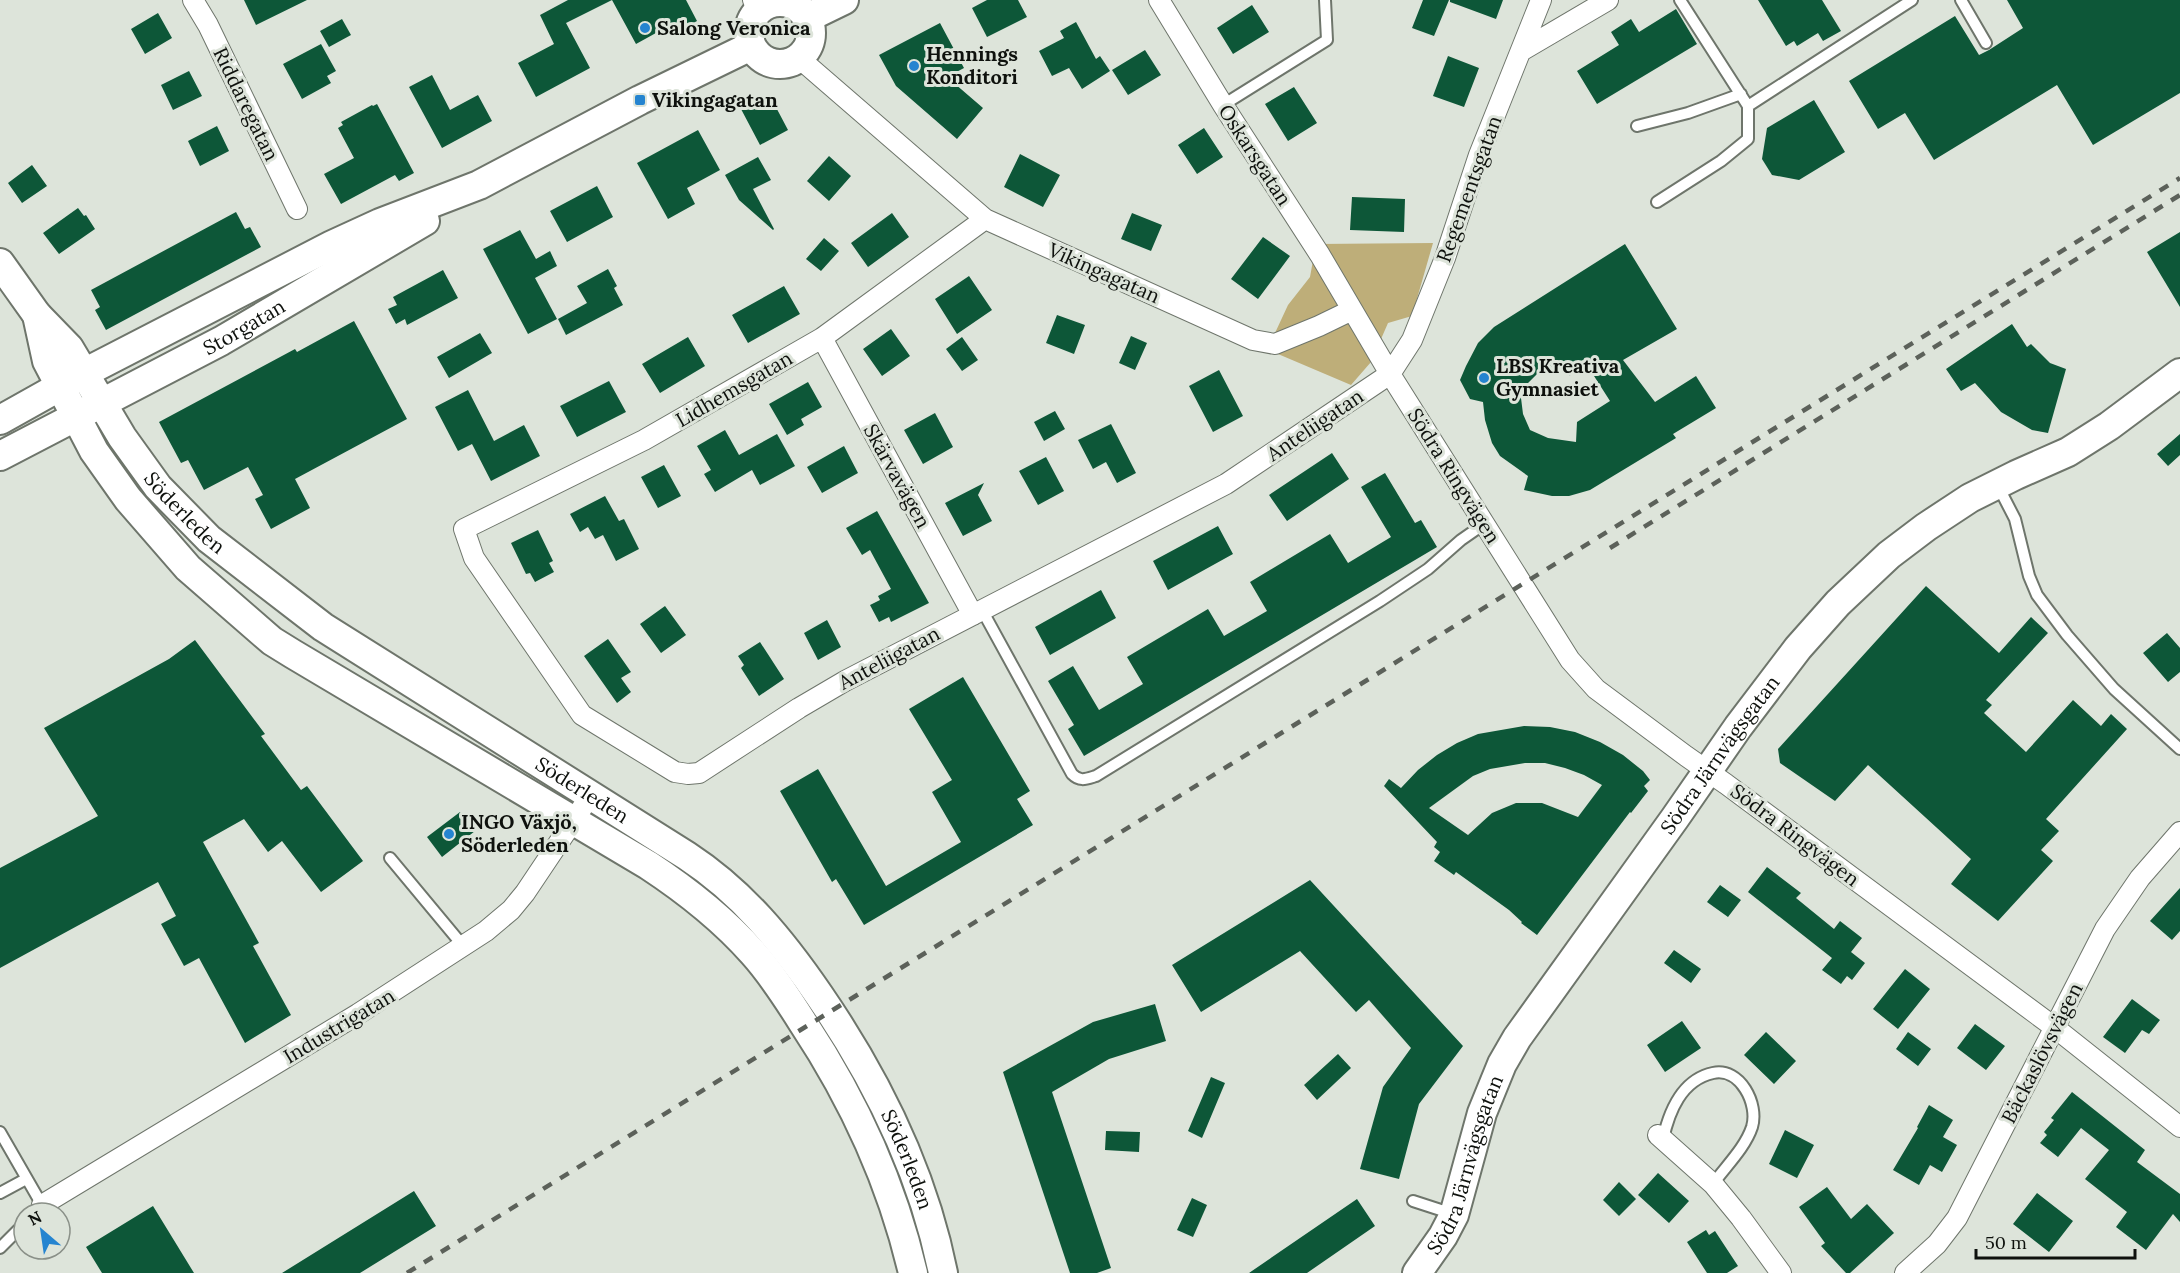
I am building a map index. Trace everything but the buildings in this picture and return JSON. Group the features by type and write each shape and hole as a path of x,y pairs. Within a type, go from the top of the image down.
{"street":[{"name":"Riddaregatan","path":"193,0 208,25 297,209"},
{"path":"807,18 844,0"},
{"name":"Oskarsgatan","path":"1159,0 1223,105 1320,255 1352,310"},
{"name":"Regementsgatan","path":"1390,374 1412,340 1444,258 1479,155 1541,0"},
{"path":"1521,51 1608,0"},
{"path":"785,2 794,5 807,18 811,29 810,39 805,51 789,63 772,63 763,60 751,46 748,36 749,26 756,5 785,2"},
{"name":"Storgatan","path":"0,456 221,342 438,213 480,185 640,100 751,46"},
{"name":"Vikingagatan","path":"798,58 985,219 1253,340 1275,344 1352,310"},
{"name":"Storgatan","path":"0,420 72,380 332,245 380,223 480,185"},
{"name":"Lidhemsgatan","path":"464,530 644,440 822,338 985,219"},
{"path":"0,263 37,315 69,348 72,380"},
{"name":"Södra Ringvägen","path":"1352,310 1559,644 1582,676 1605,696 2054,1027 2180,1127"},
{"name":"Skärvavägen","path":"822,338 977,612"},
{"name":"Södra Järnvägsgatan","path":"1417,1273 1443,1236 1454,1215 1482,1113 1502,1064 1541,1002 1765,690 1838,603 1889,555 1926,527 1997,484 2068,452 2109,426 2180,373"},
{"name":"Anteliigatan","path":"464,530 474,558 582,715 675,772 699,773 845,681 1226,484 1390,374"},
{"name":"Söderleden","path":"72,380 102,404 122,438 158,487 227,554 323,627 705,868 752,909 791,954 838,1022 880,1094 922,1199 943,1273"},
{"name":"Söderleden","path":"72,380 77,417 94,451 145,521 196,576 272,640 648,865 680,886 736,935 768,972 835,1073 859,1118 881,1168 905,1239 913,1273"},
{"name":"Industrigatan","path":"51,1201 358,1014 486,931 511,910 525,893 590,796"},
{"name":"Bäckaslövsvägen","path":"1905,1273 1937,1244 1957,1218 2105,929 2140,878 2180,832"},
{"path":"1661,1137 1713,1184 1781,1273"}],"lane":[{"path":"1223,105 1327,40 1324,0"},
{"path":"1658,202 1721,161 1748,139 1748,106 1680,0"},
{"path":"1748,106 1912,0"},
{"path":"1960,0 1986,43"},
{"path":"1637,126 1741,94"},
{"path":"1997,484 2015,519 2029,576 2037,595 2067,635 2114,689 2180,749"},
{"path":"977,612 1072,774 1077,779 1084,780 1095,776 1380,601 1428,569 1461,540 1484,524"},
{"path":"390,858 464,947"},
{"path":"1661,1137 1673,1106 1692,1083 1712,1073 1723,1073 1743,1087 1753,1102 1752,1127 1743,1144 1713,1184"},
{"path":"0,1132 26,1179 35,1201"},
{"path":"0,1193 26,1179"},
{"path":"1413,1201 1454,1215"},
{"path":"0,1248 12,1236"}],"shaded area":[{"path":"1433,243 1412,316 1388,323 1371,362 1351,385 1278,354 1275,333 1288,305 1310,277 1316,244"}],"railway":[{"path":"407,1273 2180,178"},
{"path":"1610,548 2180,195"}],"place":[{"name":"Salong Veronica","path":"645,28"},
{"name":"Hennings Konditori","path":"914,66"},
{"name":"Vikingagatan","path":"640,100"},
{"name":"LBS Kreativa Gymnasiet","path":"1484,378"},
{"name":"INGO Växjö, Söderleden","path":"449,834"}]}
